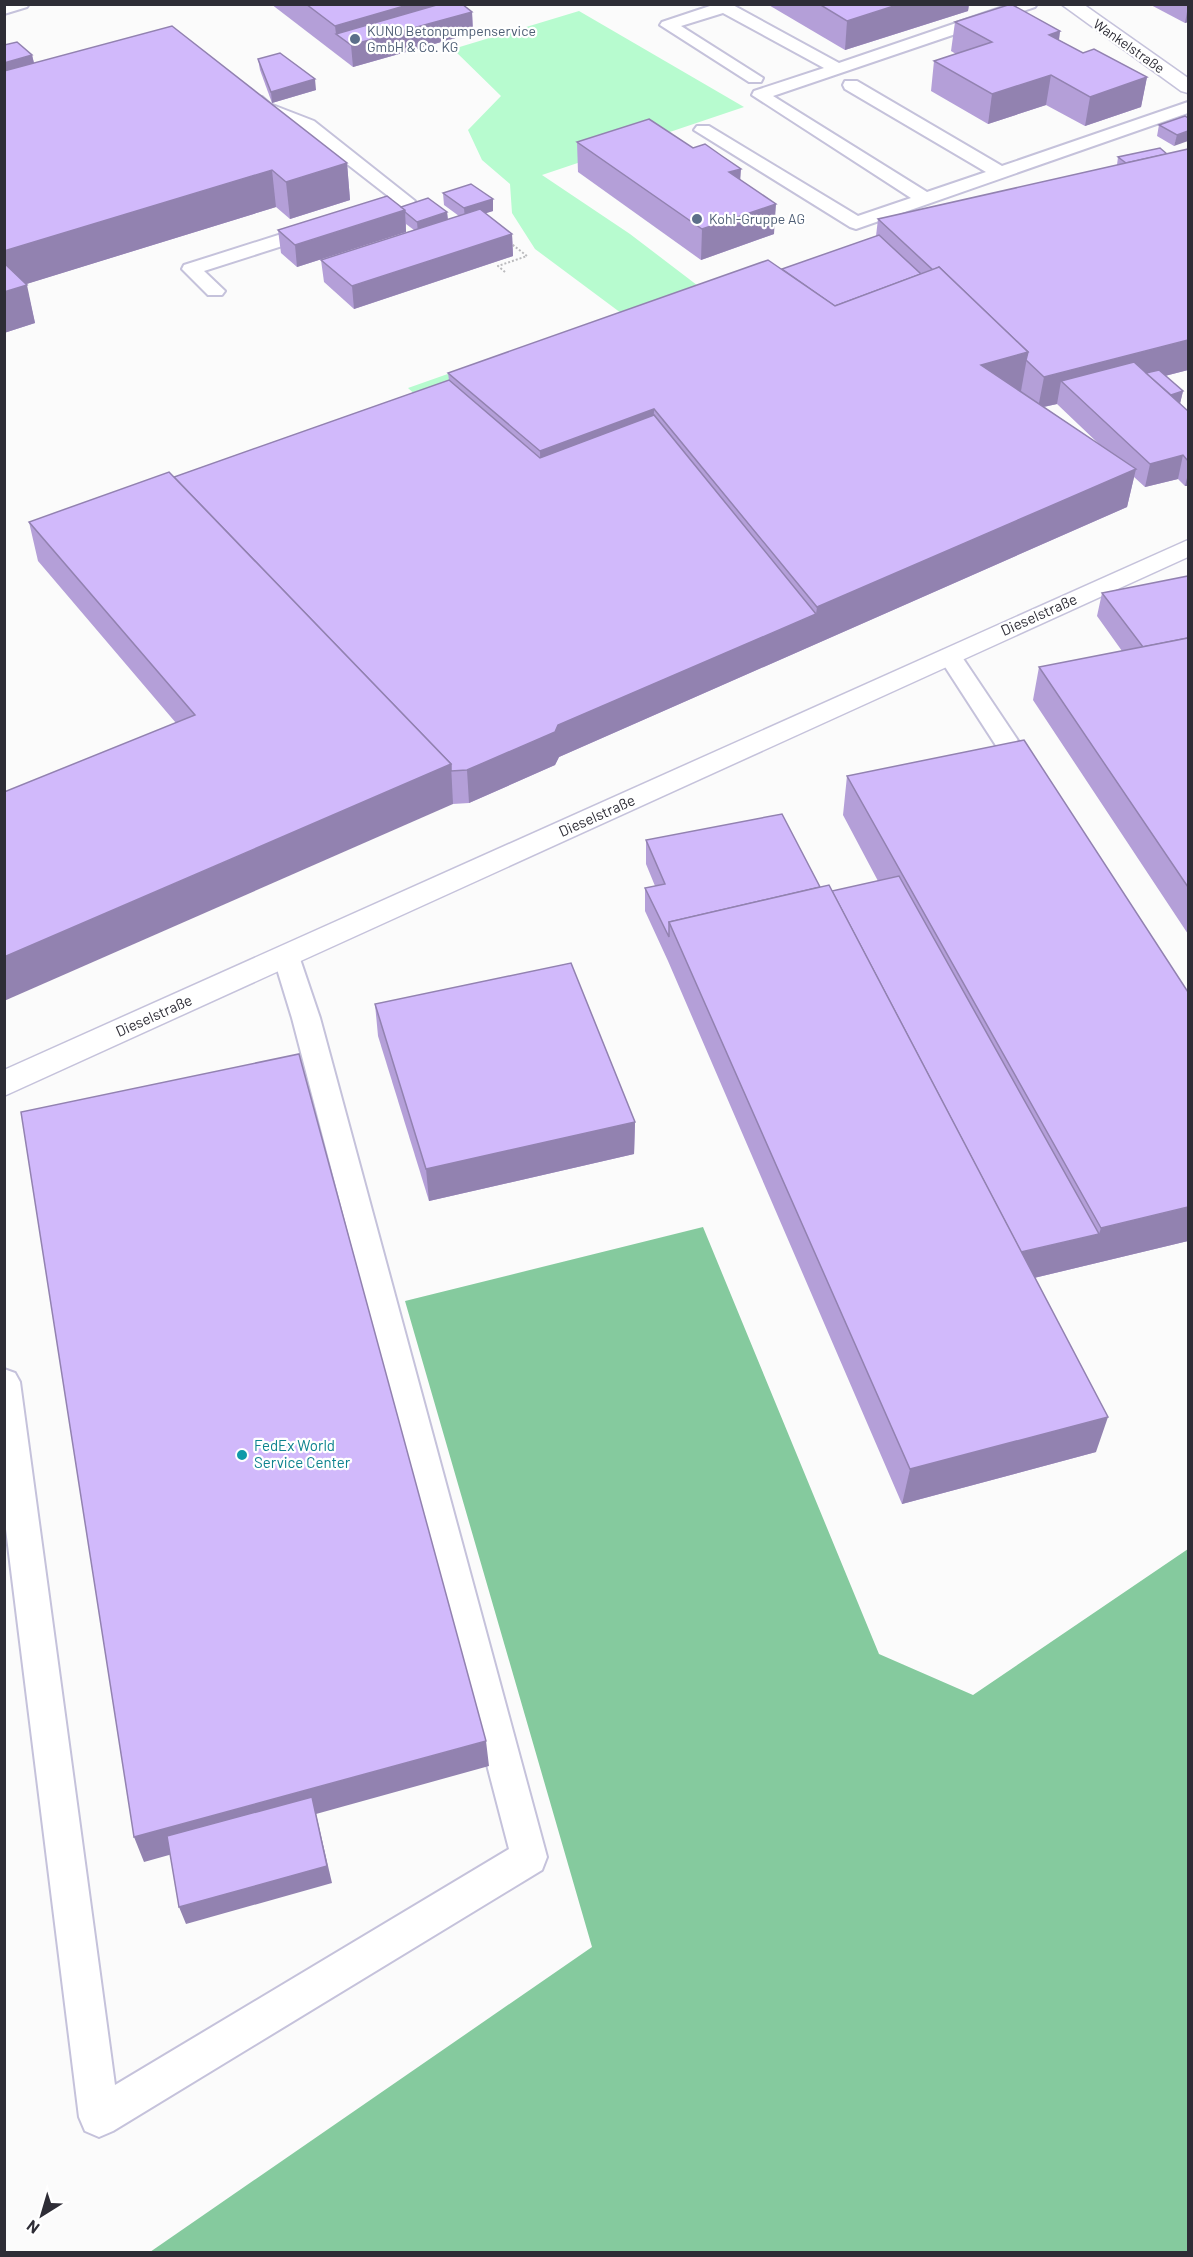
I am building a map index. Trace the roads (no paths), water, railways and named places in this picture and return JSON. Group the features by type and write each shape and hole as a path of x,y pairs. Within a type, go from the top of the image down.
{"street":[{"name":"Wankelstraße","path":"1070,4 1188,87"},
{"name":"Dieselstraße","path":"4,1084 1188,548"}],"lane":[{"path":"4,9 21,4"},
{"path":"925,199 760,95 1029,4"},
{"path":"755,78 668,24 724,7 837,69"},
{"path":"851,85 999,172"},
{"path":"215,291 191,269 406,201 308,125 264,108 238,88"},
{"path":"703,130 856,223 1188,107"},
{"path":"950,656 1041,795"},
{"path":"4,1382 99,2117 529,1857 306,1018 286,956"}],"place":[{"name":"KUNO Betonpumpenservice GmbH & Co. KG","path":"355,39"},
{"name":"Kohl-Gruppe AG","path":"697,219"},
{"name":"FedEx World Service Center","path":"242,1455"}]}
